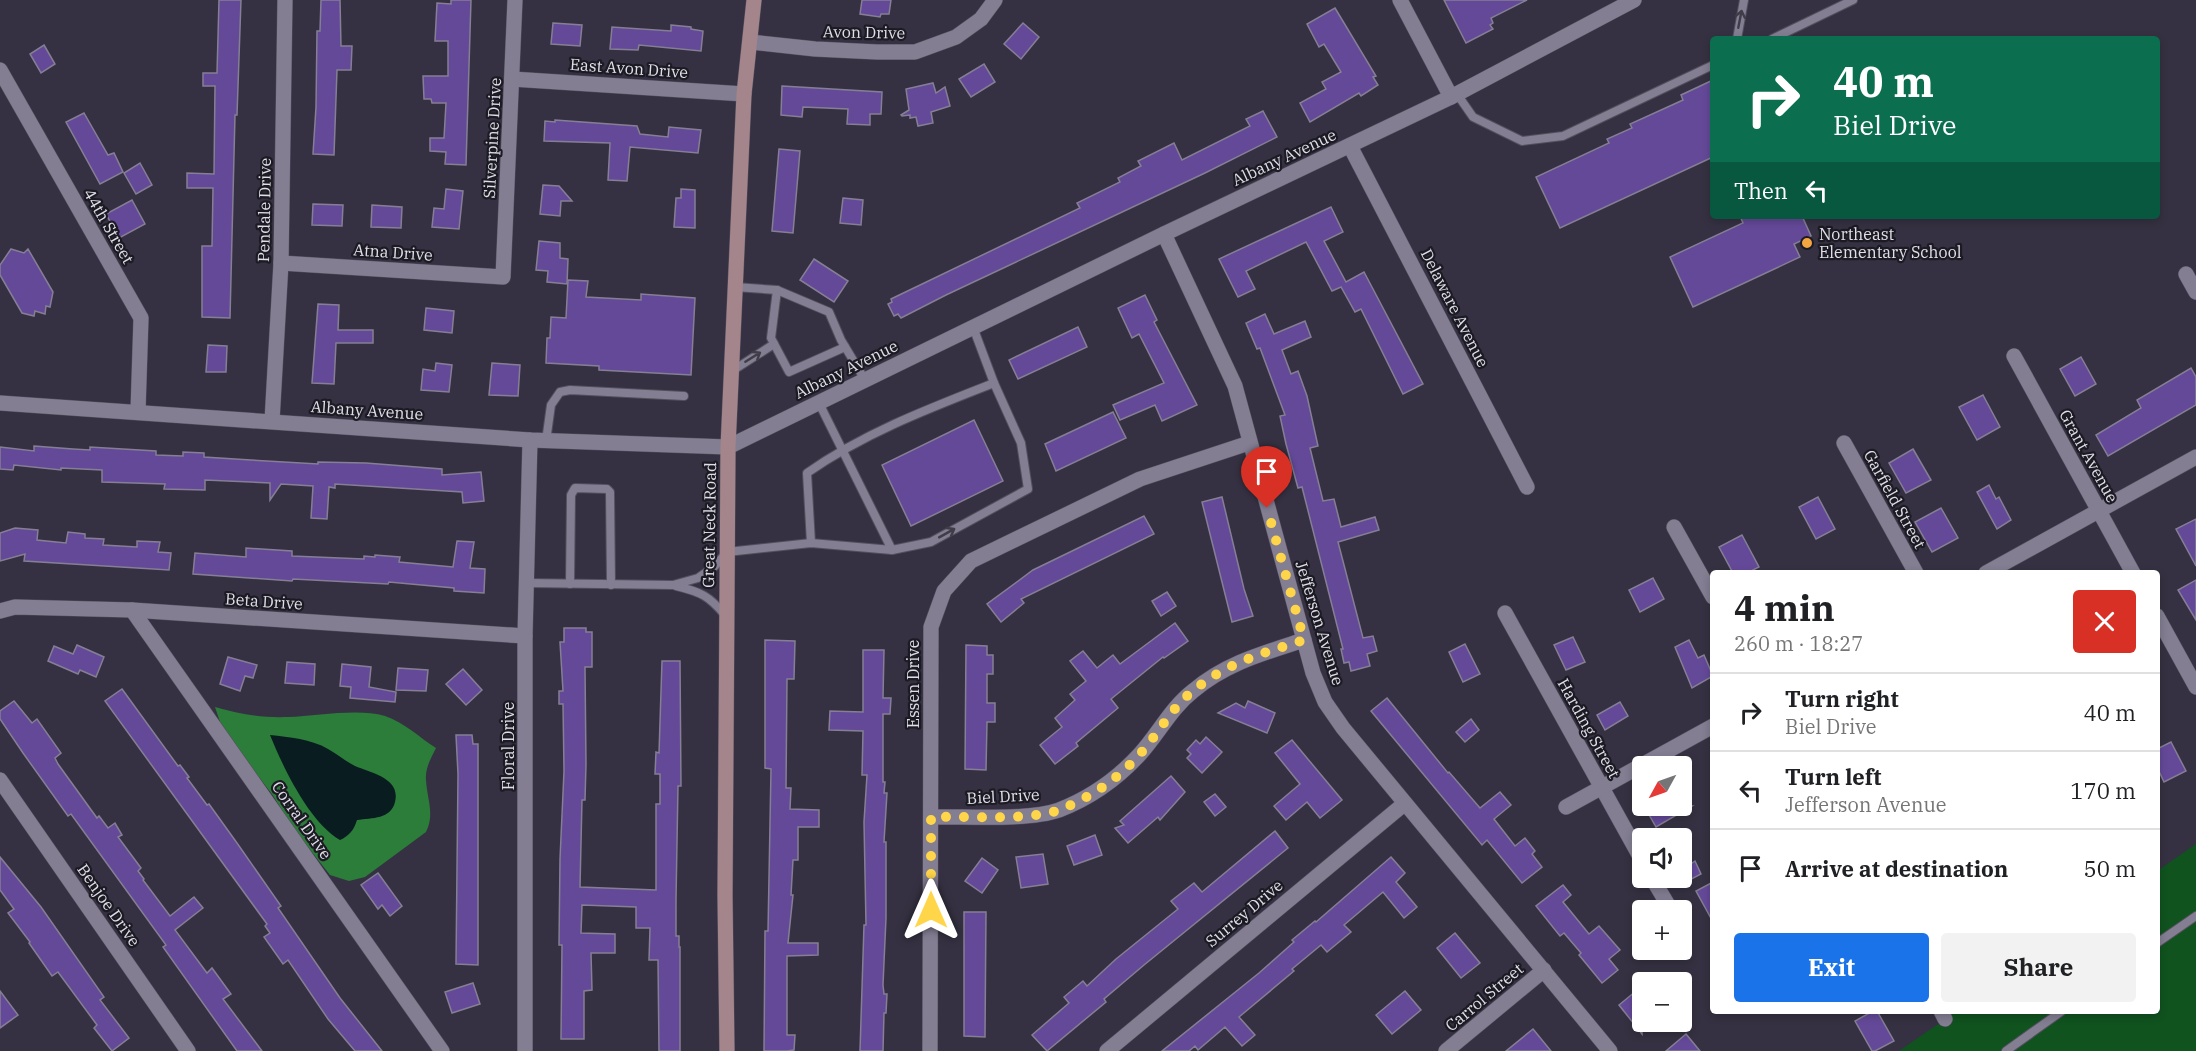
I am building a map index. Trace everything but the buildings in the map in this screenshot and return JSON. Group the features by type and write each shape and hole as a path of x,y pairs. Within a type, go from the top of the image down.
{"main road":[{"name":"Great Neck Road","path":"727,1051 728,447 744,94 754,0"}],"street":[{"name":"Pendale Drive","path":"272,421 281,263 285,0"},
{"name":"Silverpine Drive","path":"503,277 515,0"},
{"name":"Avon Drive","path":"751,42 815,49 915,51 956,37 981,20 995,0"},
{"path":"1400,0 1454,96"},
{"name":"Albany Avenue","path":"0,403 546,441 728,447 1164,234 1454,96 1634,0"},
{"name":"44th Street","path":"0,70 141,318 138,411"},
{"name":"East Avon Drive","path":"512,79 744,94"},
{"name":"Delaware Avenue","path":"1350,146 1527,487"},
{"name":"Jefferson Avenue","path":"1164,234 1234,386 1313,674 1325,702 1404,804 1610,1051"},
{"name":"Atna Drive","path":"281,263 503,277"},
{"path":"2186,274 2196,292"},
{"name":"Grant Avenue","path":"2014,356 2131,570"},
{"name":"Floral Drive","path":"525,1051 525,636 530,440"},
{"name":"Essen Drive","path":"930,1051 931,627 944,591 971,561 1015,539 1140,479 1249,442"},
{"name":"Garfield Street","path":"1844,443 1914,570"},
{"path":"1991,570 2196,458"},
{"path":"1674,527 1710,592"},
{"name":"Beta Drive","path":"0,611 15,607 132,610 525,636"},
{"name":"Corral Drive","path":"132,610 442,1051"},
{"name":"Harding Street","path":"1505,613 1632,842"},
{"path":"2160,621 2196,687"},
{"name":"Biel Drive","path":"931,817 1022,816 1058,811 1107,785 1141,753 1168,716 1192,691 1232,664 1304,640"},
{"path":"1566,807 1710,728"},
{"name":"Benjoe Drive","path":"0,780 188,1051"},
{"name":"Surrey Drive","path":"1107,1051 1404,804"},
{"name":"Carrol Street","path":"1446,1051 1544,970"}],"lane":[{"path":"1738,36 1744,0"},
{"path":"1778,36 1853,0"},
{"path":"1454,96 1473,117 1522,141 1563,136 1710,66"},
{"path":"735,287 777,290 829,312 845,347 865,380"},
{"path":"777,290 771,338 789,372 845,347"},
{"path":"673,585 698,578 715,566 727,552 811,543 892,550 931,542 1028,489 1021,443 994,383 973,327"},
{"path":"731,371 774,344"},
{"path":"811,543 807,473 843,451 928,409 994,383"},
{"path":"546,441 551,405 561,392 570,390 684,396"},
{"path":"819,403 892,550"},
{"path":"570,584 572,490 575,488 607,489 610,492 611,585"},
{"path":"527,583 673,585 706,595 726,617"},
{"path":"2160,941 2196,916"},
{"path":"2006,1051 2058,1014"}],"green space":[{"path":"215,707 242,714 269,717 363,713 385,716 399,722 436,748 426,771 430,819 426,832 365,877 349,881 330,875 292,827 274,797 222,728"},
{"path":"2196,844 2196,1051 1899,1051 1953,1014 2160,1014 2160,869"}],"shaded area":[{"path":"270,735 314,743 355,766 383,778 394,787 396,794 393,808 380,817 357,820 351,832 340,840 318,820 298,793"}],"place":[{"name":"Northeast Elementary School","path":"1807,243"}],"route":[{"path":"931,910 931,817 1022,816 1058,811 1107,785 1141,753 1168,716 1192,691 1232,664 1304,640 1267,508"}]}
